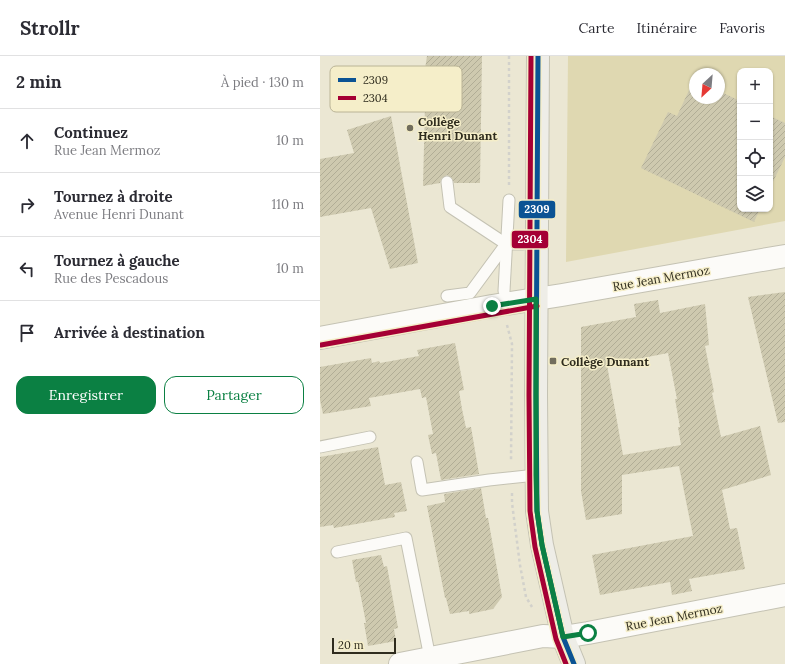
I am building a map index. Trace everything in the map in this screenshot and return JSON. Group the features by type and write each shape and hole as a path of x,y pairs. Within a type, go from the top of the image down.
{"street":[{"path":"538,56 536,299 537,511 542,545 563,637 574,664"},
{"name":"Rue Jean Mermoz","path":"320,338 492,306 785,256"},
{"name":"Rue Jean Mermoz","path":"400,664 544,636 563,637 596,632 785,595"}],"lane":[{"path":"447,182 450,207 506,244 523,244"},
{"path":"504,291 509,200"},
{"path":"447,296 470,295 506,244"},
{"path":"320,447 370,437"},
{"path":"417,462 422,490 536,475"},
{"path":"337,552 406,538 430,658"}],"path":[{"path":"509,56 509,200"},
{"path":"506,320 512,344 511,469"}],"shaded area":[{"path":"568,56 785,56 785,221 566,262"}],"building":[{"path":"427,56 482,56 480,183 454,183 452,178 447,175 441,179 440,183 423,186 425,112 462,112 462,66 426,66"},
{"path":"689,90 689,104 725,104 725,94 737,100 737,212 759,212 754,222 641,168 668,112 677,116"},
{"path":"391,116 418,263 390,269 371,208 320,217 320,159 354,153 347,130"},
{"path":"773,117 785,123 785,157 773,182"},
{"path":"785,292 785,422 778,423 748,297"},
{"path":"658,300 660,313 705,304 709,345 705,346 714,392 712,393 721,437 760,426 771,475 722,490 730,529 737,528 745,569 689,579 692,591 672,595 670,582 600,595 592,555 693,536 679,466 622,475 622,514 586,520 581,491 581,327 636,317 634,304","holes":["668,353 677,399 675,399 680,427 678,427 681,445 623,455 607,365"]},
{"path":"455,343 464,390 459,391 462,409 466,428 471,427 479,474 441,480 436,453 432,454 428,435 433,434 426,397 422,398 420,389 369,398 371,406 323,414 320,400 320,367 371,358 372,363 379,361 380,363 419,356 417,350"},
{"path":"378,447 385,485 401,482 407,511 394,513 395,517 334,528 333,525 320,527 320,457"},
{"path":"481,488 502,597 493,609 469,614 469,611 450,614 445,598 427,506 445,502 444,494"},
{"path":"381,555 384,567 387,566 398,628 394,629 396,641 368,646 364,623 366,623 352,560"}],"transit line":[{"name":"2304","path":"531,56 529,395 530,511 535,547 556,639 566,664"},
{"name":"2309","path":"538,56 536,395 537,511 542,545 563,637 574,664"},
{"name":"2304","path":"321,345 537,306"}],"place":[{"name":"Collège Henri Dunant","path":"410,128"},
{"name":"Collège Dunant","path":"553,361"}],"route":[{"path":"492,306 536,299 536,475 537,511 542,545 563,637 588,633"}]}
